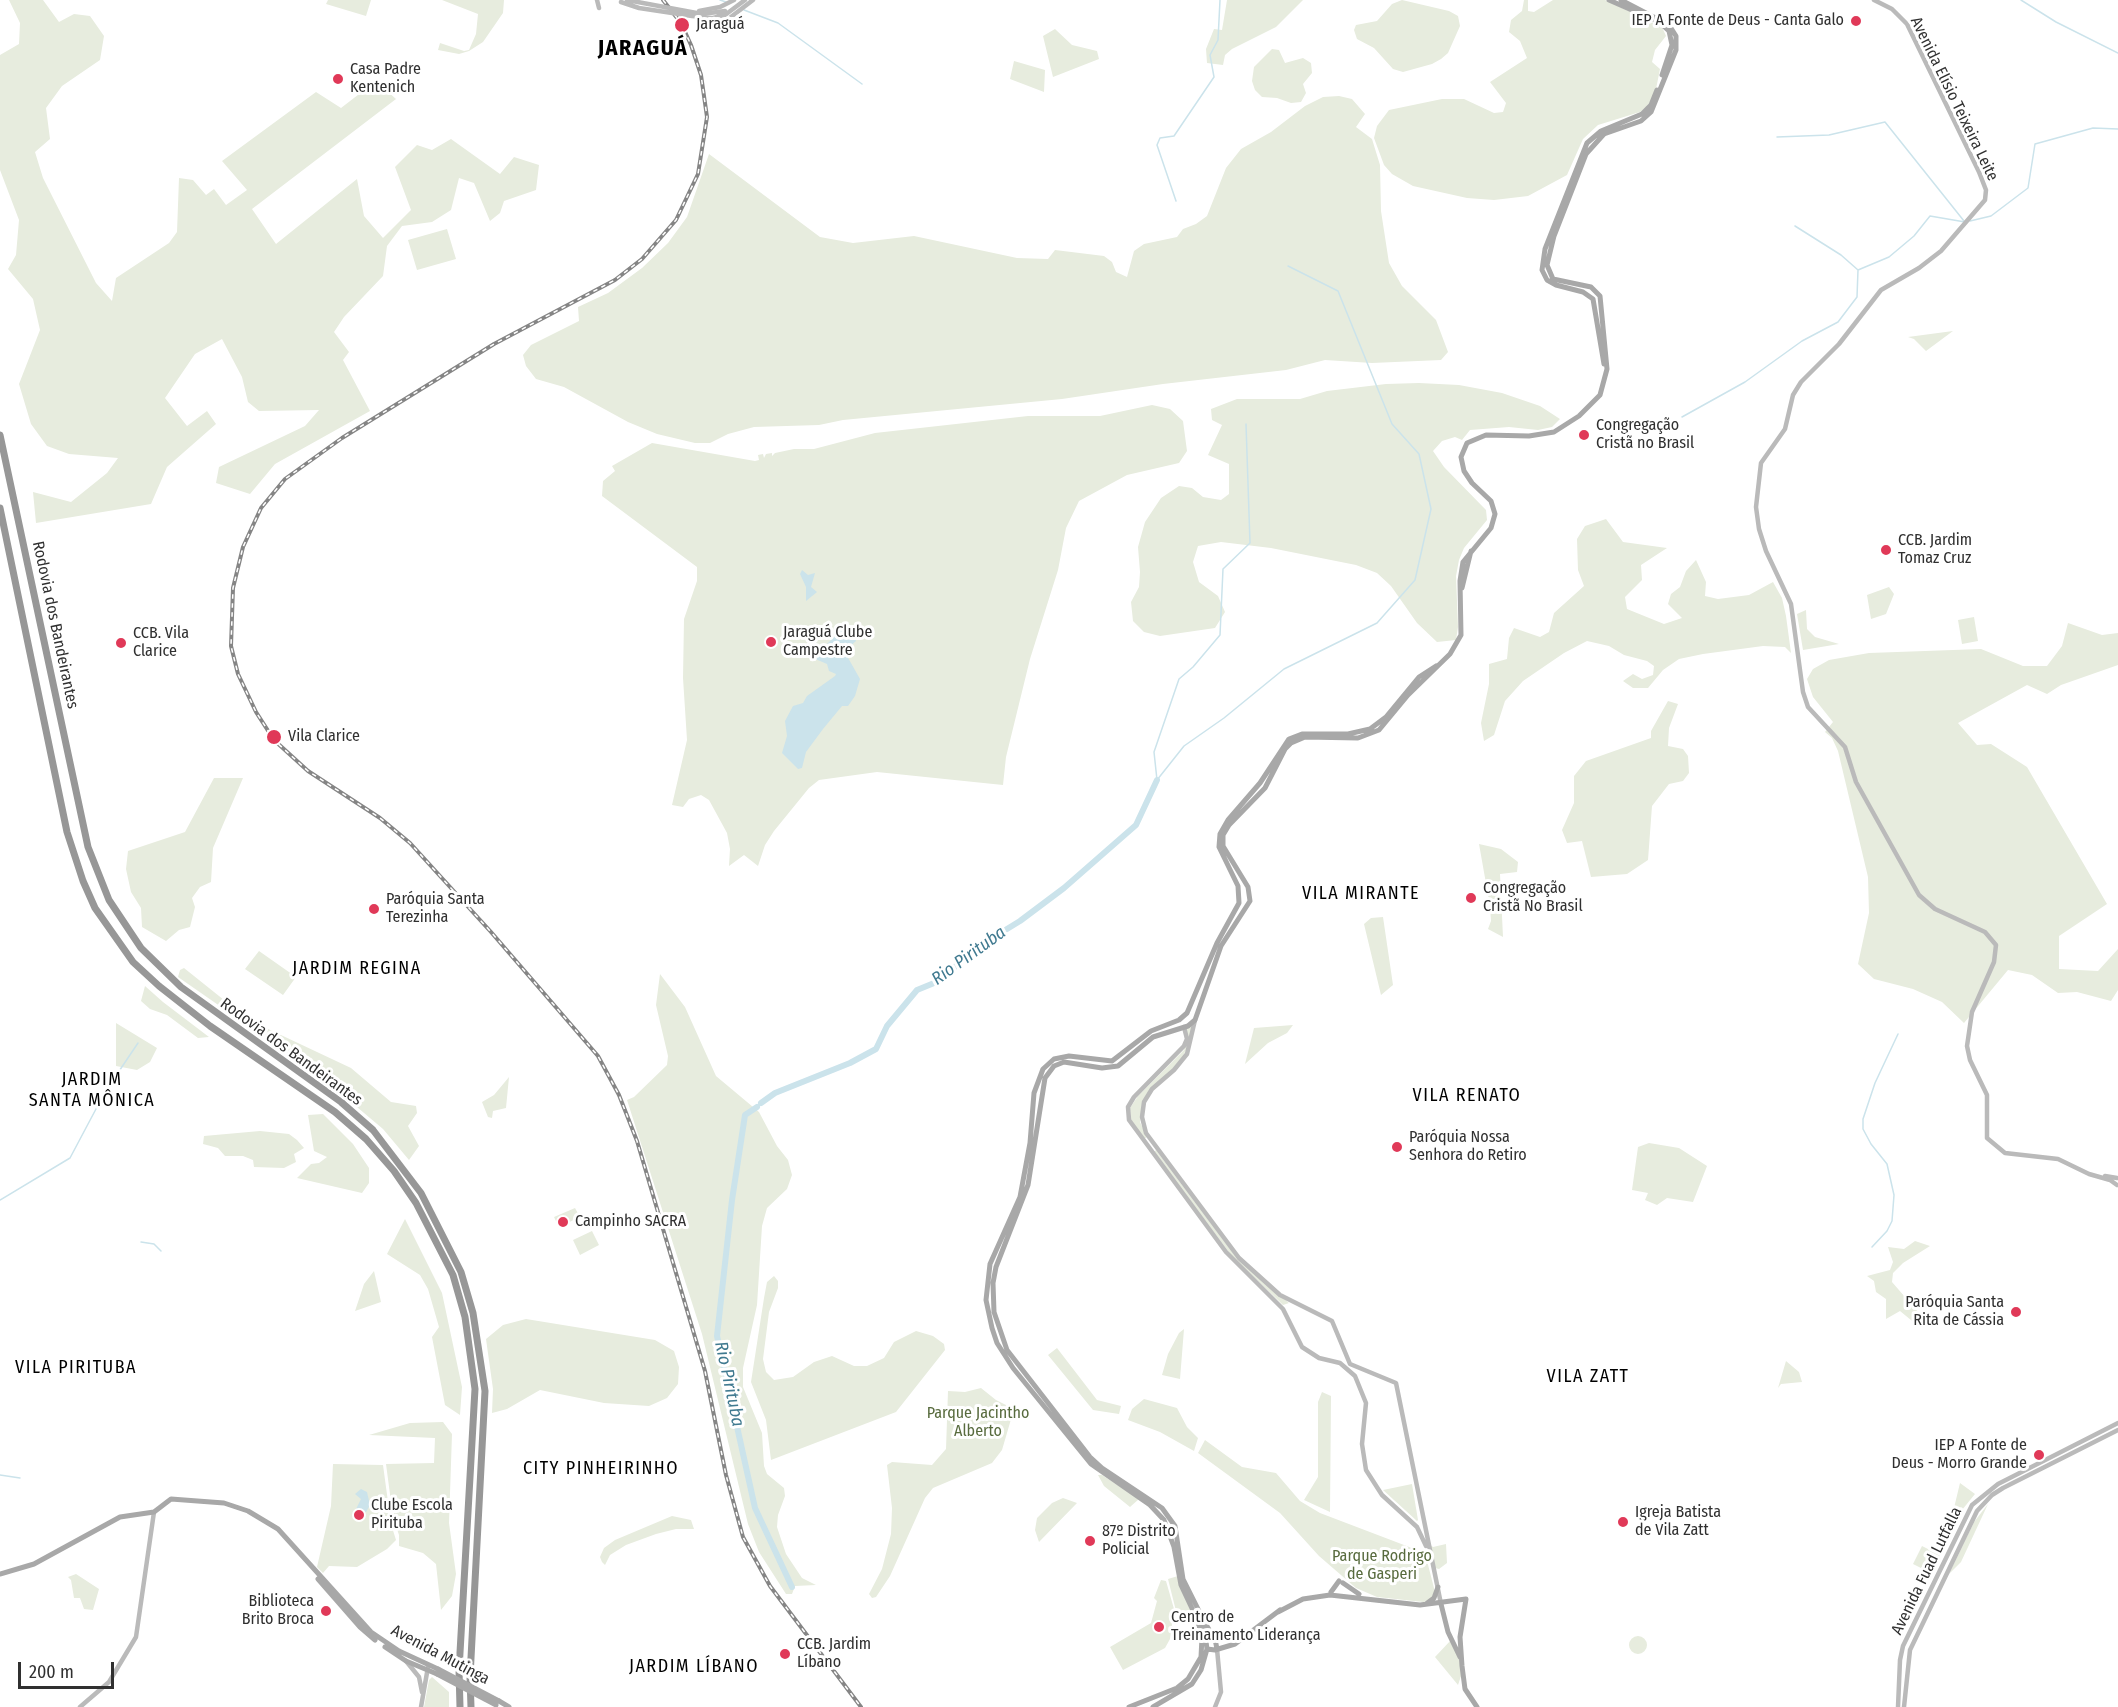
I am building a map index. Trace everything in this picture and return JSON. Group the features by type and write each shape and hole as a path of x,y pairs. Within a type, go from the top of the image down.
{"highway":[{"name":"Rodovia dos Bandeirantes","path":"0,435 88,847 109,900 126,928 147,954 180,987 341,1102 373,1130 421,1193 461,1272 478,1336 485,1391 470,1677 471,1707"},
{"name":"Rodovia dos Bandeirantes","path":"0,508 67,832 83,881 111,934 134,962 185,1007 335,1112 366,1139 416,1203 453,1275 465,1317 475,1389 459,1670 460,1707"}],"main road":[{"path":"597,0 599,8"},
{"path":"627,0 702,14 725,13"},
{"path":"734,0 720,7 699,11 699,18 707,22 727,20 753,0"},
{"path":"618,1 639,8 713,18 736,8 745,0"},
{"path":"1594,288 1588,291 1551,283 1544,274 1542,263 1550,232 1575,168 1594,136 1636,118 1647,110 1663,74 1661,68 1672,45 1671,34 1662,25 1609,0"},
{"path":"1594,288 1561,282 1551,276 1547,265 1554,236 1591,145 1604,134 1641,121 1651,112 1677,46 1676,36 1669,25 1621,0"},
{"name":"Avenida Elísio Teixeira Leite","path":"1874,0 1892,9 1907,24 1979,172 1986,195 1978,211 1941,251 1919,268 1881,290 1839,344 1801,382 1793,395 1785,429 1761,463 1757,516 1766,551 1791,604 1803,692 1808,707 1845,747 1856,782 1919,895 1935,909 1985,932 1996,945 1994,962 1972,1012 1967,1046 1970,1060 1987,1095 1987,1138 2005,1153 2058,1159 2089,1174 2117,1177"},
{"path":"1462,1661 1448,1632 1444,1606 1428,1549 1399,1388 1390,1379 1366,1372 1350,1364 1332,1320 1286,1298 1239,1258 1146,1133 1142,1118 1144,1102 1152,1089 1182,1062 1221,946 1249,906 1249,890 1226,853 1223,836 1233,819 1265,788 1285,749 1296,740 1305,737 1352,738 1373,733 1388,722 1413,690 1442,663 1461,635 1462,568 1471,549 1491,528 1495,514 1491,501 1472,483 1461,465 1462,451 1467,443 1485,435 1529,436 1554,432 1593,404 1600,395 1605,380 1607,358 1602,304 1594,288"},
{"path":"1575,289 1588,294 1595,304 1605,380"},
{"path":"1188,1042 1184,1027 1187,1013 1217,943 1239,903 1239,890 1221,854 1220,834 1227,820 1260,783 1283,745 1302,734 1364,732 1386,717 1405,691 1427,670 1442,663"},
{"path":"1413,690 1414,682"},
{"path":"1405,691 1413,690"},
{"path":"1239,890 1249,890"},
{"path":"1239,903 1249,906"},
{"path":"1187,1013 1196,1017"},
{"path":"1129,1707 1183,1684 1198,1666 1205,1647 1199,1624 1181,1585 1177,1547 1160,1515 1091,1464 1013,1368 997,1343 986,1300 990,1264 1020,1197 1030,1143 1034,1093 1043,1069 1054,1059 1064,1056 1112,1061 1150,1031 1179,1020 1187,1013"},
{"path":"1196,1017 1184,1027 1153,1037 1118,1066 1102,1068 1070,1062 1059,1063 1048,1072 1040,1098 1028,1183 996,1267 992,1301 996,1325 1007,1350 1096,1463 1162,1508 1172,1520 1183,1579 1217,1646 1221,1692 1215,1707"},
{"path":"1188,1042 1134,1097 1128,1107 1129,1120 1226,1252 1283,1309 1302,1347 1319,1358 1329,1359 1345,1366 1359,1381 1366,1402 1362,1444 1366,1470 1382,1495 1415,1525 1428,1549"},
{"name":"Avenida Elísio Teixeira Leite","path":"2101,1176 2117,1186"},
{"path":"2117,1177 2117,1186"},
{"path":"1329,1359 1339,1356 1342,1346"},
{"path":"1359,1381 1361,1374 1366,1372"},
{"name":"Avenida Fuad Lutfalla","path":"1904,1707 1910,1650 1952,1557 1977,1510 2003,1488 2101,1435 2118,1423"},
{"name":"Avenida Fuad Lutfalla","path":"1898,1707 1900,1660 1903,1646 1972,1505 1998,1484 2101,1435 2118,1430"},
{"name":"Avenida Mutinga","path":"0,1574 34,1564 120,1517 154,1512 176,1498 200,1503 224,1503 248,1511 278,1529 360,1627 406,1661 437,1672 498,1705 509,1707"},
{"path":"80,1707 109,1682 136,1637 154,1512"},
{"path":"1415,1525 1420,1526 1424,1522"},
{"path":"1433,1569 1441,1572"},
{"name":"Avenida Mutinga","path":"313,1570 371,1632 394,1648 419,1660 428,1668"},
{"path":"1331,1592 1341,1582 1359,1594"},
{"path":"1425,1605 1434,1598 1438,1587"},
{"path":"1205,1647 1228,1646 1302,1596 1331,1592 1359,1594 1378,1600"},
{"path":"1278,1612 1303,1599 1321,1596 1444,1606 1466,1599 1461,1630 1462,1661 1465,1689 1477,1707"},
{"path":"1153,1707 1192,1684 1201,1670 1205,1647 1203,1619"},
{"path":"1448,1632 1455,1635 1461,1630"},
{"path":"406,1661 419,1660"},
{"path":"406,1661 419,1677 422,1698"},
{"path":"421,1707 428,1668"}],"green space":[{"path":"9,0 43,0 59,22 74,14 90,16 104,36 100,60 62,86 46,108 50,139 35,152 43,178 96,283 112,301 116,278 169,243 177,232 179,178 193,180 206,195 214,189 226,205 247,190 222,161 316,92 341,108 376,81 396,99 252,209 276,244 357,179 364,216 383,238 411,210 395,167 417,145 432,150 451,139 500,174 514,157 539,165 536,190 504,201 500,213 490,221 474,183 459,178 451,210 432,222 402,226 387,246 383,276 344,317 334,332 349,352 343,360 370,411 275,464 250,494 216,483 219,467 305,426 319,410 259,411 248,402 242,377 222,339 195,354 165,398 187,426 207,411 216,424 167,467 151,504 36,523 33,492 71,502 107,473 118,458 69,454 47,446 31,424 19,384 40,330 33,299 8,269 16,255 19,220 0,170 0,55 19,44 20,23"},
{"path":"328,0 371,0 366,16 326,4"},
{"path":"442,0 504,0 503,13 483,42 469,51 459,54 438,50 440,43 464,51 469,50 476,34 478,14"},
{"path":"1227,0 1303,0 1276,27 1232,49 1225,55 1223,65 1207,63 1206,49 1214,29 1222,30"},
{"path":"1402,0 1449,11 1458,16 1460,26 1448,53 1441,59 1432,64 1403,72 1393,69 1374,48 1357,39 1354,30 1356,25 1377,21 1392,4"},
{"path":"1524,0 1528,0 1528,11 1534,12 1553,0 1605,0 1662,27 1666,36 1655,50 1652,62 1660,69 1656,89 1648,106 1640,112 1598,125 1583,139 1567,175 1528,196 1494,200 1467,198 1413,186 1392,174 1384,165 1374,138 1377,126 1389,110 1442,99 1464,99 1494,113 1503,112 1506,103 1490,82 1527,58 1520,41 1509,32 1511,20 1522,11"},
{"path":"1055,29 1072,45 1097,51 1099,59 1053,77 1043,36"},
{"path":"1272,49 1279,50 1285,63 1303,58 1311,63 1312,73 1303,84 1306,93 1301,102 1291,103 1277,98 1262,97 1255,90 1252,81 1254,67"},
{"path":"1014,61 1045,70 1044,92 1010,79"},
{"path":"1339,96 1352,99 1365,114 1356,127 1372,139 1380,165 1381,211 1389,263 1402,286 1436,320 1448,352 1441,360 1372,363 1325,360 1286,370 1163,384 1062,399 843,420 819,425 754,427 728,434 710,443 695,443 657,434 628,422 564,387 536,379 526,366 523,355 531,345 579,321 578,307 608,293 642,268 668,243 687,217 709,154 820,237 853,243 914,236 1017,258 1048,259 1055,250 1104,256 1112,262 1116,272 1127,277 1134,251 1144,244 1177,237 1183,229 1207,216 1226,168 1241,149 1271,132 1305,106 1323,97"},
{"path":"447,229 456,259 417,270 408,240"},
{"path":"1953,331 1926,351 1914,339 1908,337"},
{"path":"1386,384 1459,385 1502,393 1540,406 1560,419 1552,427 1538,430 1509,427 1470,430 1462,440 1455,437 1442,441 1433,451 1444,467 1486,510 1487,520 1464,548 1459,560 1456,576 1458,627 1456,640 1437,642 1417,623 1391,586 1377,573 1356,565 1271,548 1221,542 1198,546 1193,562 1199,582 1218,596 1225,612 1215,628 1160,636 1144,632 1133,621 1131,602 1139,587 1138,547 1145,522 1161,498 1179,486 1192,488 1203,497 1221,500 1229,494 1229,464 1208,455 1222,425 1212,420 1211,409 1237,399 1300,399 1327,391"},
{"path":"1152,405 1170,409 1183,421 1187,451 1179,463 1127,475 1079,501 1066,528 1058,570 1030,659 1006,757 1003,785 877,772 819,780 809,788 774,831 765,845 758,866 744,855 729,866 730,849 727,833 709,800 701,795 689,799 683,807 672,805 687,740 683,678 684,619 697,581 697,567 602,496 603,481 615,471 612,466 652,443 755,461 759,460 758,455 763,454 764,458 766,454 772,453 772,456 775,453 794,449 814,449 875,433 1028,416 1100,416"},
{"path":"1606,519 1623,542 1667,548 1641,565 1642,580 1625,597 1627,609 1664,624 1682,618 1668,604 1671,594 1680,587 1686,571 1696,560 1706,582 1705,596 1718,599 1749,595 1773,582 1782,598 1791,653 1785,647 1763,646 1679,659 1663,670 1648,688 1633,688 1623,681 1633,674 1642,679 1653,675 1654,666 1647,661 1624,655 1609,646 1587,641 1564,653 1523,681 1505,701 1494,735 1484,741 1481,723 1489,684 1489,664 1507,659 1509,638 1514,628 1540,637 1549,632 1554,613 1584,586 1578,570 1577,539 1585,526"},
{"path":"1889,587 1894,594 1886,614 1871,619 1867,595"},
{"path":"1806,610 1807,629 1815,637 1839,644 1803,650 1797,614"},
{"path":"1974,617 1978,641 1962,644 1958,620"},
{"path":"2068,623 2102,635 2118,633 2118,665 2061,685 2047,694 2027,685 1958,723 1977,745 1991,744 2027,767 2107,904 2059,936 2059,969 2098,971 2118,949 2118,990 2111,1001 2077,992 2058,993 2032,975 2008,970 1964,1023 1942,1002 1913,989 1874,979 1858,964 1869,913 1868,877 1838,751 1832,738 1825,732 1833,722 1813,697 1807,679 1813,669 1829,660 1869,653 1981,649 2023,666 2047,666 2062,646"},
{"path":"1668,701 1678,704 1669,728 1668,746 1683,749 1688,756 1689,773 1683,781 1669,784 1652,806 1648,860 1627,874 1591,877 1582,841 1567,843 1562,830 1574,803 1574,776 1586,761 1651,738 1651,731"},
{"path":"214,778 243,778 213,848 211,882 200,887 192,898 195,907 190,927 179,930 166,941 142,927 141,908 131,892 126,869 128,851 185,832"},
{"path":"1479,844 1501,849 1518,862 1517,872 1500,874 1503,937 1488,929 1491,921 1490,906"},
{"path":"1383,917 1393,985 1381,995 1364,924 1371,918"},
{"path":"259,951 296,977 283,995 245,969"},
{"path":"184,968 249,1020 351,1068 391,1102 416,1106 417,1113 408,1126 419,1146 409,1160 383,1129 319,1075 178,977 180,970"},
{"path":"660,974 685,1007 716,1076 759,1112 777,1146 788,1160 792,1175 787,1189 767,1208 762,1226 757,1305 743,1368 743,1387 762,1433 764,1466 767,1474 784,1488 785,1496 778,1515 777,1527 786,1554 802,1578 816,1585 795,1586 792,1594 786,1594 759,1552 748,1524 702,1334 627,1100 634,1097 667,1065 668,1056 656,1005"},
{"path":"145,986 209,1037 198,1038 167,1015 150,1009 141,1001"},
{"path":"116,1023 157,1048 150,1062 137,1070 116,1066"},
{"path":"1194,1023 1188,1047 1179,1063 1151,1088 1144,1101 1140,1122 1147,1137 1144,1139 1131,1121 1130,1108 1138,1096 1184,1050 1188,1039 1186,1029"},
{"path":"1293,1025 1287,1033 1268,1043 1245,1064 1254,1028"},
{"path":"509,1077 506,1108 493,1111 492,1118 488,1117 482,1102 494,1095"},
{"path":"323,1114 353,1144 369,1168 369,1183 362,1193 297,1178 311,1164 319,1163 327,1157 314,1151 308,1115"},
{"path":"260,1131 289,1134 297,1140 304,1148 294,1154 296,1162 284,1168 254,1167 253,1160 243,1156 225,1156 218,1148 203,1144 204,1136"},
{"path":"1649,1143 1679,1148 1707,1166 1693,1202 1667,1198 1657,1205 1645,1200 1648,1193 1632,1190 1638,1147"},
{"path":"1156,1150 1236,1257 1289,1303 1283,1305 1231,1255 1154,1152"},
{"name":"Campinho SACRA","path":"575,1208 580,1217 559,1227 554,1217"},
{"path":"405,1219 442,1293 462,1387 460,1415 445,1405 432,1337 439,1327 428,1289 420,1275 387,1254"},
{"path":"592,1231 599,1245 580,1255 573,1240"},
{"path":"1915,1241 1930,1246 1903,1263 1893,1273 1892,1282 1918,1312 1921,1320 1917,1325 1900,1311 1886,1319 1886,1299 1876,1292 1874,1281 1867,1276 1890,1270 1893,1262 1888,1247 1904,1249"},
{"path":"374,1271 381,1302 355,1311 364,1284"},
{"path":"774,1276 778,1281 778,1288 769,1312 763,1359 766,1372 774,1380 793,1377 814,1362 832,1356 854,1366 867,1366 884,1358 894,1342 916,1331 933,1336 944,1344 945,1350 896,1412 771,1460 766,1420 751,1382 767,1282"},
{"path":"526,1319 655,1340 674,1351 679,1367 678,1384 667,1398 649,1406 604,1403 540,1390 507,1409 492,1413 493,1389 486,1339 503,1325"},
{"path":"1184,1329 1180,1379 1162,1375 1168,1354 1179,1333"},
{"path":"1057,1348 1097,1400 1121,1406 1119,1414 1093,1410 1048,1355"},
{"path":"1786,1361 1799,1372 1802,1382 1781,1384 1778,1388"},
{"name":"Parque Jacintho Alberto","path":"981,1388 996,1400 1014,1409 1002,1450 992,1463 933,1488 925,1498 890,1576 876,1597 872,1598 869,1594 882,1569 891,1534 892,1508 887,1465 892,1462 932,1465 946,1449 948,1391 965,1392"},
{"path":"1322,1392 1331,1396 1330,1512 1304,1500 1318,1477 1318,1402"},
{"path":"1144,1399 1177,1408 1187,1427 1198,1438 1194,1451 1160,1432 1128,1420 1132,1409"},
{"path":"443,1422 452,1434 449,1523 456,1574 452,1596 441,1610 436,1564 423,1553 399,1546 386,1464 434,1463 435,1438 369,1435 410,1423"},
{"name":"Parque Rodrigo de Gasperi","path":"1205,1440 1242,1467 1276,1473 1300,1501 1320,1513 1425,1553 1435,1592 1429,1601 1377,1597 1356,1588 1319,1556 1280,1513 1198,1453"},
{"name":"Clube Escola Pirituba","path":"333,1464 383,1465 391,1524 396,1540 387,1549 357,1567 329,1566 323,1573 317,1567 331,1506"},
{"path":"1098,1475 1102,1475 1139,1499 1130,1507 1104,1486"},
{"path":"1960,1483 1975,1494 1962,1510 1954,1508"},
{"path":"1412,1484 1418,1520 1417,1521 1383,1490"},
{"path":"1063,1498 1077,1503 1039,1542 1035,1530 1037,1518 1052,1503"},
{"path":"1988,1504 1961,1562 1949,1574 1974,1522"},
{"path":"672,1516 691,1520 694,1529 676,1529 656,1534 626,1545 610,1555 605,1565 602,1562 600,1557 604,1548 615,1540"},
{"path":"1429,1544 1433,1547 1446,1544 1447,1563 1439,1569 1435,1568"},
{"path":"1922,1546 1940,1555 1931,1573 1913,1564"},
{"path":"76,1574 99,1589 93,1610 84,1609 80,1598 74,1598 71,1580 68,1577"},
{"path":"1178,1576 1197,1622 1178,1619 1168,1579"},
{"name":"Centro de Treinamento Liderança","path":"1161,1580 1166,1581 1174,1609 1170,1639 1165,1648 1123,1670 1110,1647 1151,1623 1157,1601 1154,1598"},
{"path":"1638,1636 1644,1639 1647,1645 1644,1651 1638,1654 1632,1651 1629,1645 1632,1639"},
{"path":"1451,1640 1460,1660 1462,1673 1458,1685 1435,1657"},
{"path":"432,1677 449,1692 449,1707 424,1707 429,1680"}],"water":[{"path":"802,570 808,575 815,573 811,587 817,592 806,601 806,587 800,574"},
{"path":"848,623 856,641 848,648 847,656 860,679 855,696 848,706 842,706 823,729 806,752 802,768 798,769 782,753 787,736 785,721 793,706 803,703 807,696 835,676 836,674 829,671 827,664 813,658"},
{"path":"361,1489 367,1492 370,1505 366,1512 360,1513 356,1509 361,1499 355,1494"}],"waterway":[{"path":"720,0 726,2"},
{"path":"1176,201 1157,145 1160,138 1174,136 1214,77 1210,55 1218,40 1220,0"},
{"path":"2021,0 2056,22 2118,53"},
{"path":"744,10 778,23 862,84"},
{"path":"1777,137 1829,135 1885,122 1964,221"},
{"path":"1970,221 1991,216 2028,188 2035,144 2093,128 2118,129"},
{"path":"1682,417 1745,382 1802,341 1838,322 1857,297 1858,270 1889,257 1914,236 1930,216 1965,222"},
{"path":"1795,226 1841,255 1858,270"},
{"path":"1157,780 1184,746 1224,718 1284,669 1377,623 1415,580 1431,509 1419,454 1392,424 1338,291 1288,266"},
{"path":"1157,780 1154,752 1179,679 1193,667 1220,635 1223,569 1250,543 1246,424"},
{"name":"Rio Pirituba","path":"761,1103 775,1093 850,1063 876,1049 887,1026 917,990 939,981 976,948 1020,921 1064,888 1136,825 1157,780"},
{"path":"1872,1247 1887,1231 1892,1221 1894,1195 1887,1164 1871,1144 1863,1129 1863,1119 1875,1083 1898,1034"},
{"path":"0,1200 70,1158 105,1092 138,1043"},
{"name":"Rio Pirituba","path":"757,1107 745,1115 732,1200 717,1336 755,1508 792,1587"},
{"path":"141,1242 154,1244 161,1251"},
{"path":"0,1475 20,1478"}],"railway":[{"path":"663,0 681,23 691,45 701,75 707,117 698,174 676,220 642,259 615,280 494,344 342,438 285,479 261,508 243,547 233,588 231,646 238,674 256,712 274,740 308,771 380,818 410,843 491,932 598,1056 619,1095 637,1141 705,1371 726,1475 743,1537 770,1586 861,1707"}],"place":[{"name":"IEP A Fonte de Deus - Canta Galo","path":"1856,21"},
{"name":"Jaraguá","path":"682,25"},
{"name":"Casa Padre Kentenich","path":"338,79"},
{"name":"Congregação Cristã no Brasil","path":"1584,435"},
{"name":"CCB. Jardim Tomaz Cruz","path":"1886,550"},
{"name":"Jaraguá Clube Campestre","path":"771,642"},
{"name":"CCB. Vila Clarice","path":"121,643"},
{"name":"Vila Clarice","path":"274,737"},
{"name":"Congregação Cristã No Brasil","path":"1471,898"},
{"name":"Paróquia Santa Terezinha","path":"374,909"},
{"name":"Paróquia Nossa Senhora do Retiro","path":"1397,1147"},
{"name":"Campinho SACRA","path":"563,1222"},
{"name":"Paróquia Santa Rita de Cássia","path":"2016,1312"},
{"name":"IEP A Fonte de Deus - Morro Grande","path":"2039,1455"},
{"name":"Clube Escola Pirituba","path":"359,1515"},
{"name":"Igreja Batista de Vila Zatt","path":"1623,1522"},
{"name":"87º Distrito Policial","path":"1090,1541"},
{"name":"Biblioteca Brito Broca","path":"326,1611"},
{"name":"Centro de Treinamento Liderança","path":"1159,1627"},
{"name":"CCB. Jardim Líbano","path":"785,1654"}],"district":[{"name":"JARAGUÁ","path":"643,49"},
{"name":"VILA MIRANTE","path":"1361,894"},
{"name":"JARDIM REGINA","path":"357,969"},
{"name":"JARDIM SANTA MÔNICA","path":"92,1090"},
{"name":"VILA RENATO","path":"1467,1096"},
{"name":"VILA PIRITUBA","path":"76,1368"},
{"name":"VILA ZATT","path":"1588,1377"},
{"name":"CITY PINHEIRINHO","path":"601,1469"},
{"name":"JARDIM LÍBANO","path":"694,1667"}]}
